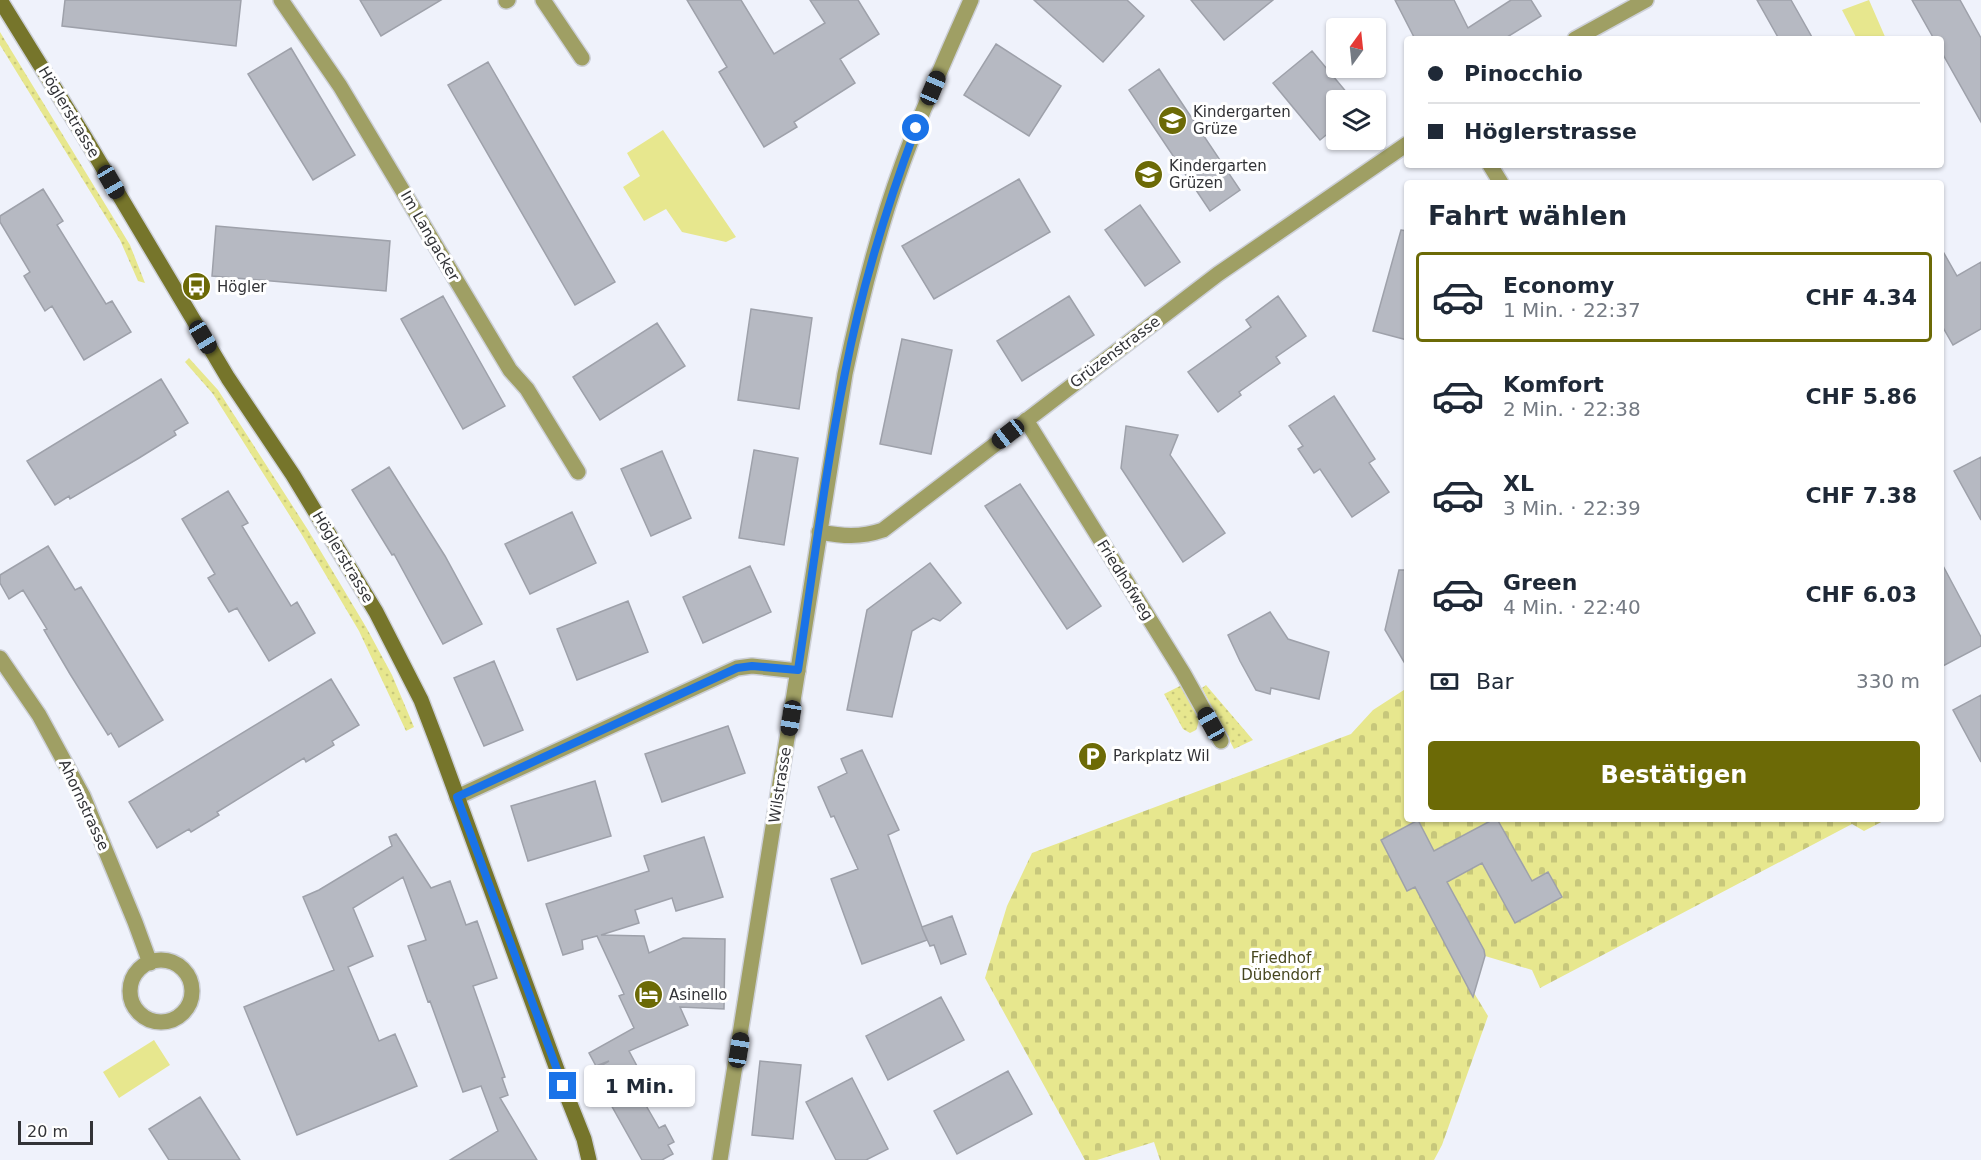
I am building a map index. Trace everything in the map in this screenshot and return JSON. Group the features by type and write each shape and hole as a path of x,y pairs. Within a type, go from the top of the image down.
{"main road":[{"name":"Höglerstrasse","path":"0,0 228,378 293,474 376,612 421,700 578,1123 589,1160"}],"street":[{"name":"Im Langacker","path":"281,0 340,86 510,370 527,389 578,472"},
{"path":"543,0 582,58"},
{"name":"Wilstrasse","path":"720,1160 844,374 860,305 901,167 971,0"},
{"path":"1580,36 1646,0"},
{"name":"Grüzenstrasse","path":"819,532 856,536 883,530 1218,274 1404,146"},
{"name":"Friedhofweg","path":"1026,420 1177,664 1221,741"},
{"name":"Ahornstrasse","path":"0,658 39,715 83,796 150,963"},
{"path":"457,797 737,668 752,666 798,670"},
{"path":"160,960 171,962 187,974 192,984 190,1004 184,1012 168,1022 159,1022 142,1016 132,1001 131,992 136,974 150,963 160,960"}],"green space":[{"path":"1869,0 1885,36 1855,36 1842,10"},
{"path":"0,32 130,245 145,283 138,281 120,240 0,45"},
{"path":"663,130 736,237 726,242 682,232 666,209 644,221 623,187 640,176 627,153"},
{"path":"189,358 218,390 308,530 392,675 414,727 406,731 359,631 302,535 213,394 185,362"},
{"path":"1186,683 1195,700 1199,718 1196,730 1190,733 1183,729 1164,694"},
{"path":"1206,685 1253,740 1234,749 1202,688"},
{"name":"Friedhof Dübendorf","path":"1404,690 1404,822 1881,822 1864,831 1852,824 1540,988 1532,970 1485,956 1474,993 1488,1016 1442,1145 1434,1160 1160,1160 1154,1142 1097,1160 1085,1160 985,978 1007,906 1032,853 1351,734 1373,710"},
{"path":"154,1040 170,1065 119,1098 103,1072"}],"building":[{"path":"65,0 241,0 236,46 62,26"},
{"path":"360,0 441,0 381,36"},
{"path":"687,0 741,0 774,54 825,23 810,0 858,0 879,34 840,59 855,83 794,122 797,127 764,147 719,72 727,67"},
{"path":"1034,0 1127,0 1144,16 1103,62"},
{"path":"1191,0 1273,0 1224,40"},
{"path":"1395,0 1454,0 1468,28 1511,0 1531,0 1541,16 1509,36 1413,36"},
{"path":"1757,0 1791,0 1811,36 1777,36"},
{"path":"1912,0 1960,0 1981,38 1981,122 1944,56 1944,36 1932,36"},
{"path":"996,44 1061,86 1029,136 964,95"},
{"path":"291,48 355,155 313,180 248,74"},
{"path":"1312,51 1326,68 1326,78 1335,78 1345,90 1326,90 1326,135 1320,140 1273,83"},
{"path":"488,62 615,282 575,305 448,85"},
{"name":"Kindergarten Grüze","path":"1159,69 1240,190 1210,211 1129,90"},
{"path":"1019,179 1050,232 934,299 902,246"},
{"path":"43,189 63,221 57,225 106,304 112,301 131,332 84,360 52,306 45,311 24,276 30,272 0,222 0,216"},
{"path":"1140,205 1180,262 1145,286 1105,230"},
{"path":"216,226 390,241 386,291 212,276"},
{"path":"1401,230 1404,230 1404,339 1373,331"},
{"path":"1944,253 1957,276 1981,262 1981,329 1953,345 1944,329"},
{"path":"443,296 505,406 463,429 401,319"},
{"path":"1069,296 1094,335 1022,381 997,341"},
{"path":"1278,296 1306,336 1276,357 1280,363 1239,392 1241,395 1218,412 1188,372 1251,327 1246,320"},
{"path":"751,309 812,318 799,409 738,400"},
{"path":"657,323 685,366 600,420 573,377"},
{"path":"902,339 952,350 931,454 880,444"},
{"path":"161,379 188,423 174,431 176,435 139,458 70,499 69,496 55,505 27,461"},
{"path":"1334,396 1375,459 1369,463 1389,492 1352,517 1320,469 1314,473 1298,449 1303,446 1289,426"},
{"path":"1126,426 1178,435 1170,455 1225,533 1183,562 1121,468"},
{"path":"754,450 798,458 784,545 739,538"},
{"path":"662,451 691,518 651,536 621,469"},
{"path":"1981,457 1981,520 1954,471"},
{"path":"389,467 445,556 482,624 443,644 394,554 392,555 352,490"},
{"path":"1020,484 1101,606 1067,629 985,506"},
{"path":"228,491 248,523 242,526 291,606 297,602 315,633 269,661 237,608 229,612 208,578 215,574 182,519"},
{"path":"572,512 596,563 530,594 505,544"},
{"path":"48,546 75,590 81,587 163,720 119,747 111,733 108,735 70,674 44,630 47,629 23,590 9,599 0,583 0,575"},
{"path":"930,563 961,603 940,621 933,618 912,631 892,717 847,710 867,610"},
{"path":"750,566 771,612 703,643 683,597"},
{"path":"1944,568 1981,637 1981,646 1944,665"},
{"path":"1399,570 1404,570 1404,662 1385,630"},
{"path":"628,601 648,652 577,680 557,629"},
{"path":"1270,612 1288,639 1329,652 1319,699 1271,688 1270,694 1256,690 1228,635"},
{"path":"494,661 523,730 484,746 454,678"},
{"path":"331,679 359,725 332,741 334,745 306,762 304,758 217,812 219,815 191,832 189,829 157,848 129,802"},
{"path":"1981,695 1981,762 1953,710"},
{"path":"728,726 745,773 662,802 645,754"},
{"path":"862,750 899,830 888,835 922,927 952,916 966,954 941,964 934,945 930,946 922,928 927,940 862,964 831,879 858,869 818,787 847,773 841,759"},
{"path":"595,781 611,836 528,861 511,806"},
{"path":"1414,822 1419,822 1434,851 1488,822 1499,822 1532,881 1548,872 1562,897 1515,923 1482,863 1447,882 1484,950 1485,956 1473,997 1415,887 1407,891 1381,840"},
{"path":"396,834 431,888 450,881 466,925 477,921 497,978 473,986 505,1077 502,1078 508,1095 500,1098 537,1160 450,1160 498,1131 481,1086 463,1092 430,1001 428,1002 408,946 426,940 403,877 353,908 373,956 348,967 379,1041 395,1034 417,1086 297,1135 244,1007 334,970 303,897 319,890 392,846 389,837"},
{"path":"704,837 723,897 676,911 672,898 635,910 639,923 601,935 644,936 649,953 683,938 725,939 724,1009 680,1007 688,1025 629,1051 646,1083 636,1088 659,1128 665,1125 674,1142 668,1145 673,1154 662,1160 642,1160 592,1071 609,1061 596,1066 589,1053 634,1028 619,996 624,994 597,936 582,940 583,949 563,955 546,904 649,871 644,856"},
{"path":"941,997 964,1040 888,1080 866,1036"},
{"path":"760,1061 801,1065 793,1139 752,1135"},
{"path":"1008,1071 1032,1114 957,1154 934,1111"},
{"path":"852,1078 888,1149 866,1160 836,1160 806,1102"},
{"path":"200,1097 240,1160 169,1160 149,1129"}],"place":[{"name":"Kindergarten Grüze","path":"1172,121"},
{"name":"Kindergarten Grüzen","path":"1148,175"},
{"name":"Högler","path":"196,287"},
{"name":"Parkplatz Wil","path":"1092,756"},
{"name":"Asinello","path":"648,995"}],"route":[{"path":"563,1086 457,797 737,668 752,666 798,670 844,374 881,230 916,128"}]}
